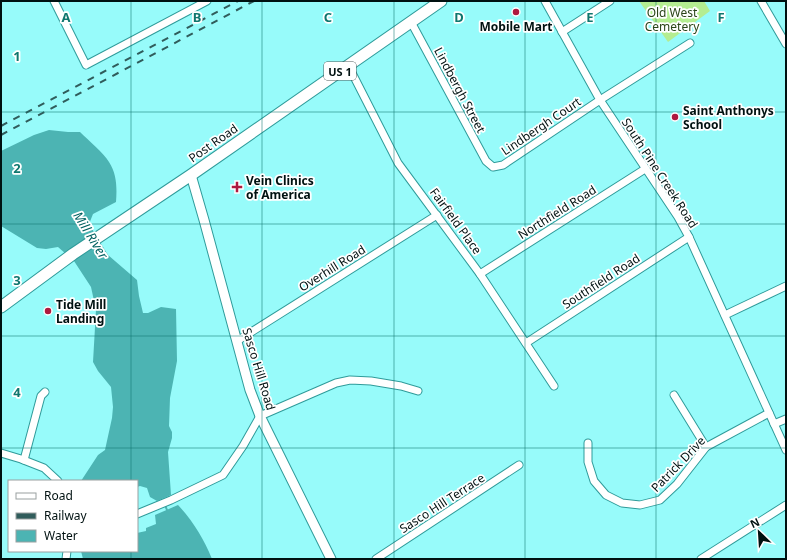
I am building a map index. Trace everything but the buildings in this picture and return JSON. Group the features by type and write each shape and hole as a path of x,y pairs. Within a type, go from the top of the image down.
{"main road":[{"name":"Post Road","path":"1,307 73,254 191,175 441,1"}],"street":[{"path":"54,1 86,65 207,1"},
{"name":"South Pine Creek Road","path":"545,1 600,100 678,217 725,315 786,450"},
{"path":"562,32 610,1"},
{"path":"761,1 786,44"},
{"name":"Lindbergh Street","path":"411,22 486,161 493,167"},
{"name":"Lindbergh Court","path":"493,167 503,165 600,100 690,43"},
{"name":"Fairfield Place","path":"348,65 398,163 480,274 554,386"},
{"name":"Northfield Road","path":"480,274 645,169"},
{"name":"Sasco Hill Road","path":"191,175 250,390 260,416 331,559"},
{"name":"Overhill Road","path":"237,340 437,215"},
{"name":"Southfield Road","path":"526,343 688,237"},
{"path":"725,315 786,286"},
{"path":"138,514 158,506 223,475 243,446 260,416 336,382 350,380 371,381 401,386 418,391"},
{"path":"24,460 41,396 45,392"},
{"path":"674,395 706,447"},
{"name":"Patrick Drive","path":"588,443 588,462 594,481 606,495 622,503 640,505 660,500 677,484 706,447 769,413"},
{"path":"774,424 786,419"},
{"path":"1,453 44,468 57,480"},
{"name":"Sasco Hill Terrace","path":"376,559 519,465"},
{"path":"701,559 786,506"}],"green space":[{"name":"Old West Cemetery","path":"639,1 704,1 710,11 668,42"}],"water":[{"name":"Mill River","path":"49,130 80,132 107,158 114,171 116,202 93,214 89,224 108,255 137,280 143,313 148,313 161,307 176,309 177,361 170,398 169,426 172,432 172,438 168,452 171,495 157,501 150,497 147,488 138,487 138,480 82,480 98,455 105,450 113,407 111,387 98,371 93,362 96,310 91,287 74,261 58,247 46,249 37,248 1,226 1,151 34,135"},
{"path":"178,505 198,530 212,559 83,559 81,552 138,552 138,533 146,531 146,528 156,524 155,515"}],"waterway":[{"path":"165,505 167,510"}],"railway":[{"path":"1,126 238,1"},
{"path":"1,135 254,1"}],"place":[{"name":"Mobile Mart","path":"516,12"},
{"name":"Saint Anthonys School","path":"675,117"},
{"name":"Vein Clinics of America","path":"237,187"},
{"name":"Tide Mill Landing","path":"48,311"}]}
